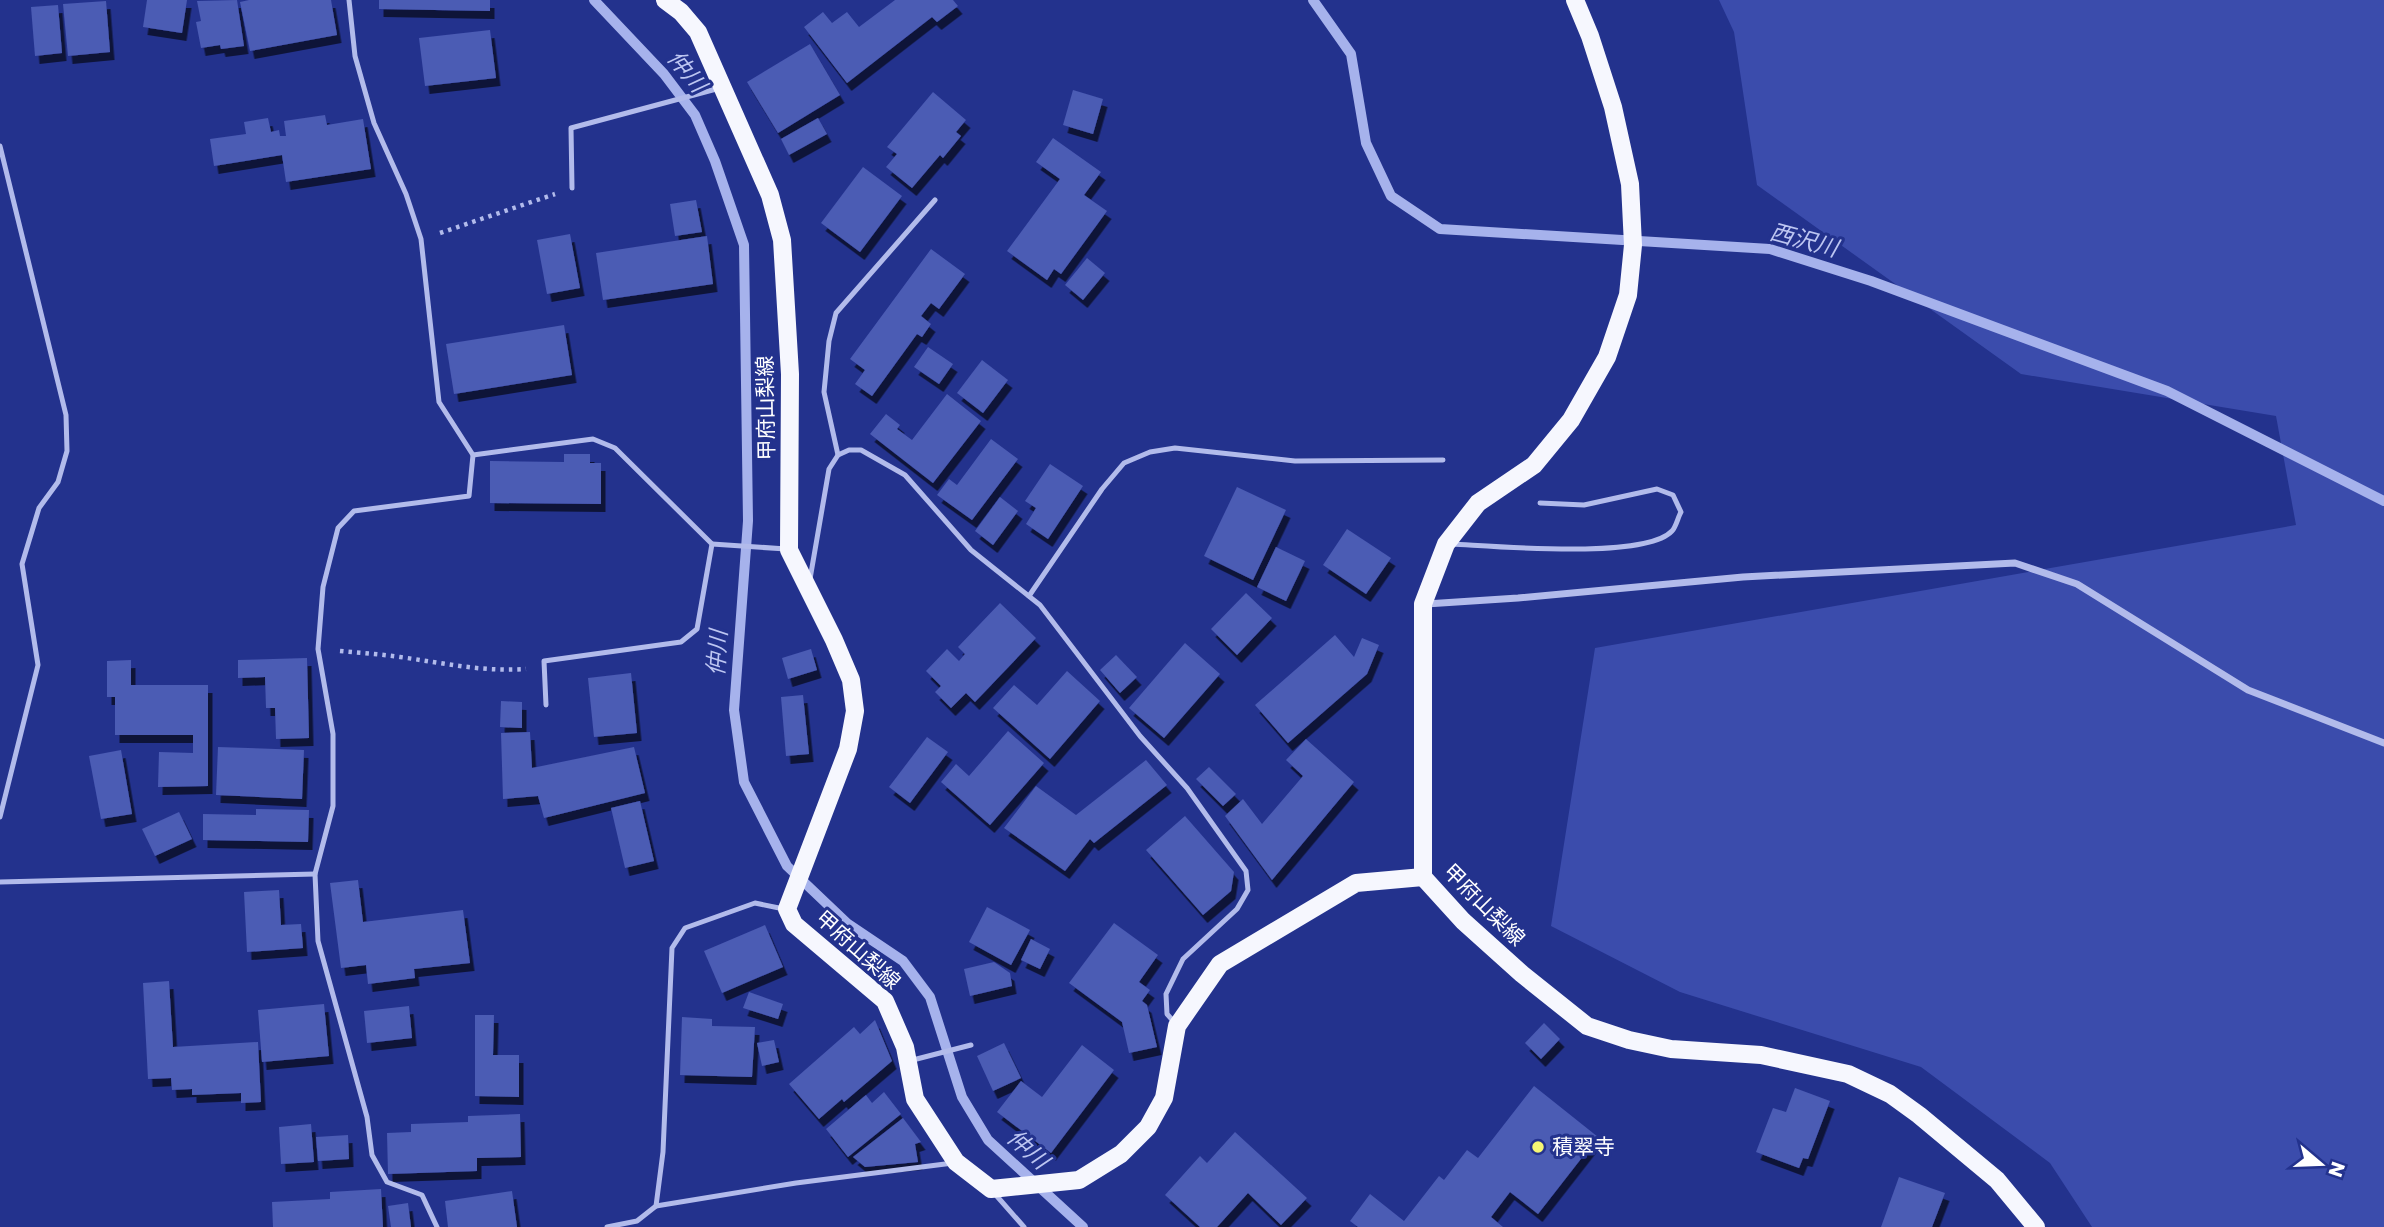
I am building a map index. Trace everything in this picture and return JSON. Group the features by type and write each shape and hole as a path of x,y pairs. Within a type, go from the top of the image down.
{"main road":[{"path":"1423,877 1423,604 1446,544 1478,503 1534,465 1571,421 1607,357 1628,295 1633,245 1630,184 1612,107 1590,36 1575,0"},
{"name":"甲府山梨線","path":"666,1 681,12 698,32 770,195 782,240 790,374 782,549 808,589 851,681 855,711 848,749 789,903 794,923 886,1001 905,1047 916,1060 915,1099 956,1162 999,1188 1079,1180 1121,1154 1148,1127 1164,1098 1177,1026 1220,964 1356,883 1423,877 1473,930 1587,1026 1629,1040 1671,1049 1761,1055 1848,1074 1890,1094 1919,1115 1997,1180 2036,1227"}],"street":[{"path":"1423,604 1743,577 2015,563 2077,584 2248,690 2384,743"}],"lane":[{"path":"349,0 355,56 374,124 406,194 421,239 439,402 473,455 469,496 354,511 338,528 323,587 318,649 333,734 333,806 315,874 318,941 367,1116 372,1155 387,1182 422,1195 437,1227"},
{"path":"572,188 572,128 723,88"},
{"path":"0,146 66,415 67,452 58,482 39,508 22,564 38,665 0,817"},
{"path":"838,455 824,392 829,341 836,313 935,200"},
{"path":"473,455 593,439 615,448 712,544 782,549"},
{"path":"1029,596 1102,489 1124,463 1150,452 1175,448 1295,461 1443,460"},
{"path":"808,589 829,470 838,455 849,450 861,450 905,475 971,551 1040,605 1140,736 1187,788 1247,872 1248,890 1237,909 1183,960 1166,993 1167,1014 1177,1026"},
{"path":"1446,544 1567,551 1651,543 1672,531 1681,512 1673,495 1657,489 1584,505 1540,503"},
{"path":"546,705 544,661 681,642 697,629 712,544"},
{"path":"0,882 315,874"},
{"path":"656,1206 663,1152 672,948 685,928 755,903 789,903"},
{"path":"916,1060 971,1045"},
{"path":"607,1227 638,1221 656,1206 796,1183 956,1162"},
{"path":"999,1188 1024,1227"}],"path":[{"path":"421,239 572,188"},
{"path":"318,649 499,671 544,667"}],"shaded area":[{"path":"1719,0 2384,0 2384,1227 2092,1227 2050,1163 1921,1067 1680,992 1551,926 1595,648 2296,525 2276,416 2021,374 1757,185 1734,32"}],"building":[{"path":"147,0 187,0 182,33 143,27"},
{"path":"237,0 244,46 221,49 220,45 201,48 196,22 201,21 197,1"},
{"path":"331,0 337,35 250,51 240,2"},
{"path":"379,0 490,0 490,11 379,9"},
{"path":"895,0 953,0 958,6 937,22 932,17 847,83 804,27 823,12 832,23 847,12 859,27"},
{"path":"106,1 110,52 68,56 63,4"},
{"path":"58,5 62,53 35,56 31,7"},
{"path":"490,30 496,78 425,86 419,38"},
{"path":"810,44 840,95 778,133 747,82"},
{"path":"1073,90 1103,99 1093,134 1063,125"},
{"path":"933,92 966,120 956,132 961,136 943,158 940,155 912,188 886,167 897,154 887,147"},
{"path":"325,115 327,125 363,119 371,169 286,182 282,155 214,166 210,139 246,134 244,122 268,118 271,132 279,130 280,136 286,136 284,121"},
{"path":"818,118 827,134 789,155 781,139"},
{"path":"1053,138 1101,172 1084,195 1107,211 1061,274 1054,269 1047,280 1007,251 1060,179 1036,162"},
{"path":"863,167 902,196 860,252 821,223"},
{"path":"696,200 702,232 675,236 670,204"},
{"path":"570,234 580,288 547,294 537,240"},
{"path":"707,236 713,284 603,300 596,253"},
{"path":"931,249 965,274 939,309 931,303 921,316 931,324 922,337 917,334 872,396 855,384 865,370 850,359"},
{"path":"1087,258 1105,273 1083,300 1065,285"},
{"path":"564,325 572,375 454,394 446,344"},
{"path":"928,347 953,364 939,384 914,367"},
{"path":"982,360 1008,380 983,413 957,393"},
{"path":"947,394 981,421 933,483 870,434 886,414 900,425 897,429 912,440"},
{"path":"991,439 1018,459 972,520 937,495 949,479 957,485"},
{"path":"564,454 590,454 590,463 601,463 601,504 490,503 490,461 564,462"},
{"path":"1050,464 1083,486 1048,539 1026,524 1036,508 1025,501"},
{"path":"1237,487 1286,510 1253,580 1204,556"},
{"path":"1000,497 1018,511 993,545 975,531"},
{"path":"1347,529 1391,558 1366,594 1323,565"},
{"path":"1276,547 1305,561 1286,601 1257,587"},
{"path":"1246,593 1272,618 1237,655 1211,629"},
{"path":"1000,603 1036,638 975,702 966,693 951,708 935,692 941,686 926,671 947,649 959,661 965,654 958,647"},
{"path":"1335,635 1354,657 1362,638 1379,645 1367,674 1288,743 1255,705"},
{"path":"1185,643 1220,674 1164,738 1129,708"},
{"path":"811,649 817,670 788,679 782,658"},
{"path":"1116,655 1137,677 1120,693 1100,670"},
{"path":"307,658 309,738 276,739 275,708 266,708 265,677 238,678 238,660"},
{"path":"131,660 131,685 208,685 208,786 158,787 159,752 193,753 193,735 115,735 115,697 107,697 107,661"},
{"path":"1067,671 1100,701 1050,759 993,708 1014,685 1037,705"},
{"path":"631,673 637,733 594,737 588,678"},
{"path":"803,695 809,754 786,756 781,697"},
{"path":"501,701 522,702 522,728 500,727"},
{"path":"1008,731 1044,763 990,825 941,782 956,764 969,776"},
{"path":"530,732 532,768 634,747 645,793 544,818 538,796 503,799 501,733"},
{"path":"927,737 948,752 910,803 889,787"},
{"path":"1306,739 1354,782 1272,880 1225,816 1243,799 1262,824 1303,776 1286,760"},
{"path":"218,747 304,750 302,799 216,795"},
{"path":"121,750 132,814 101,819 89,756"},
{"path":"1146,760 1167,785 1094,843 1090,839 1065,871 1004,828 1036,786 1076,815"},
{"path":"1209,767 1236,794 1223,806 1196,779"},
{"path":"640,801 654,861 625,868 611,808"},
{"path":"256,809 309,810 308,842 203,840 203,814 256,815"},
{"path":"179,812 192,839 155,856 142,829"},
{"path":"1185,816 1234,872 1231,891 1203,915 1146,850"},
{"path":"358,880 363,922 463,910 470,963 414,969 415,978 368,984 366,965 341,968 330,883"},
{"path":"279,890 281,925 301,924 303,948 247,952 244,892"},
{"path":"987,907 1030,930 1011,965 969,942"},
{"path":"1114,923 1158,955 1139,982 1150,990 1142,1001 1147,1005 1157,1047 1129,1053 1122,1022 1069,983"},
{"path":"765,925 783,967 722,993 704,951"},
{"path":"1031,939 1050,949 1040,969 1021,960"},
{"path":"994,962 1010,973 1012,986 970,996 964,969"},
{"path":"169,981 173,1047 258,1042 261,1102 241,1103 241,1093 192,1095 192,1089 172,1090 171,1078 148,1079 143,983"},
{"path":"749,992 783,1004 778,1019 743,1008"},
{"path":"324,1004 329,1056 262,1062 258,1010"},
{"path":"409,1006 412,1038 367,1043 364,1011"},
{"path":"475,1015 494,1015 493,1055 519,1055 519,1097 475,1096"},
{"path":"682,1017 712,1019 712,1026 755,1027 752,1077 680,1075"},
{"path":"875,1020 892,1061 844,1102 842,1099 819,1119 789,1084 854,1027 860,1034"},
{"path":"1544,1023 1560,1039 1541,1059 1525,1043"},
{"path":"774,1040 779,1062 762,1066 757,1043"},
{"path":"1004,1043 1021,1078 993,1091 977,1056"},
{"path":"1082,1045 1114,1070 1051,1153 997,1112 1021,1081 1042,1097"},
{"path":"1534,1086 1598,1137 1538,1214 1510,1192 1491,1217 1503,1227 1358,1227 1350,1221 1370,1194 1404,1221 1439,1176 1444,1180 1467,1150 1478,1158"},
{"path":"1795,1088 1830,1101 1808,1159 1803,1158 1799,1168 1756,1152 1773,1108 1786,1112"},
{"path":"884,1092 901,1114 848,1157 826,1129 866,1095 872,1103"},
{"path":"520,1114 521,1157 477,1158 477,1171 388,1174 387,1133 411,1132 411,1124 468,1122 468,1116"},
{"path":"903,1118 921,1142 915,1144 918,1162 865,1167 853,1157"},
{"path":"311,1124 314,1162 281,1164 279,1127"},
{"path":"1235,1132 1307,1198 1281,1225 1248,1193 1217,1227 1200,1227 1165,1195 1200,1156 1207,1163"},
{"path":"348,1135 349,1159 318,1161 316,1137"},
{"path":"1899,1177 1945,1193 1932,1227 1881,1227"},
{"path":"381,1189 383,1227 273,1227 272,1202 330,1199 330,1192"},
{"path":"512,1191 517,1227 448,1227 445,1201"},
{"path":"408,1203 411,1227 391,1227 388,1206"}],"waterway":[{"name":"仲川","path":"594,0 664,74 695,115 715,161 744,245 748,521 734,710 744,782 787,866 848,924 903,961 930,997 962,1097 988,1140 1083,1227"},
{"name":"西沢川","path":"1313,0 1351,54 1366,143 1391,196 1440,229 1770,249 1871,281 2167,391 2384,501"}],"place":[{"name":"積翠寺","path":"1538,1147"}]}
